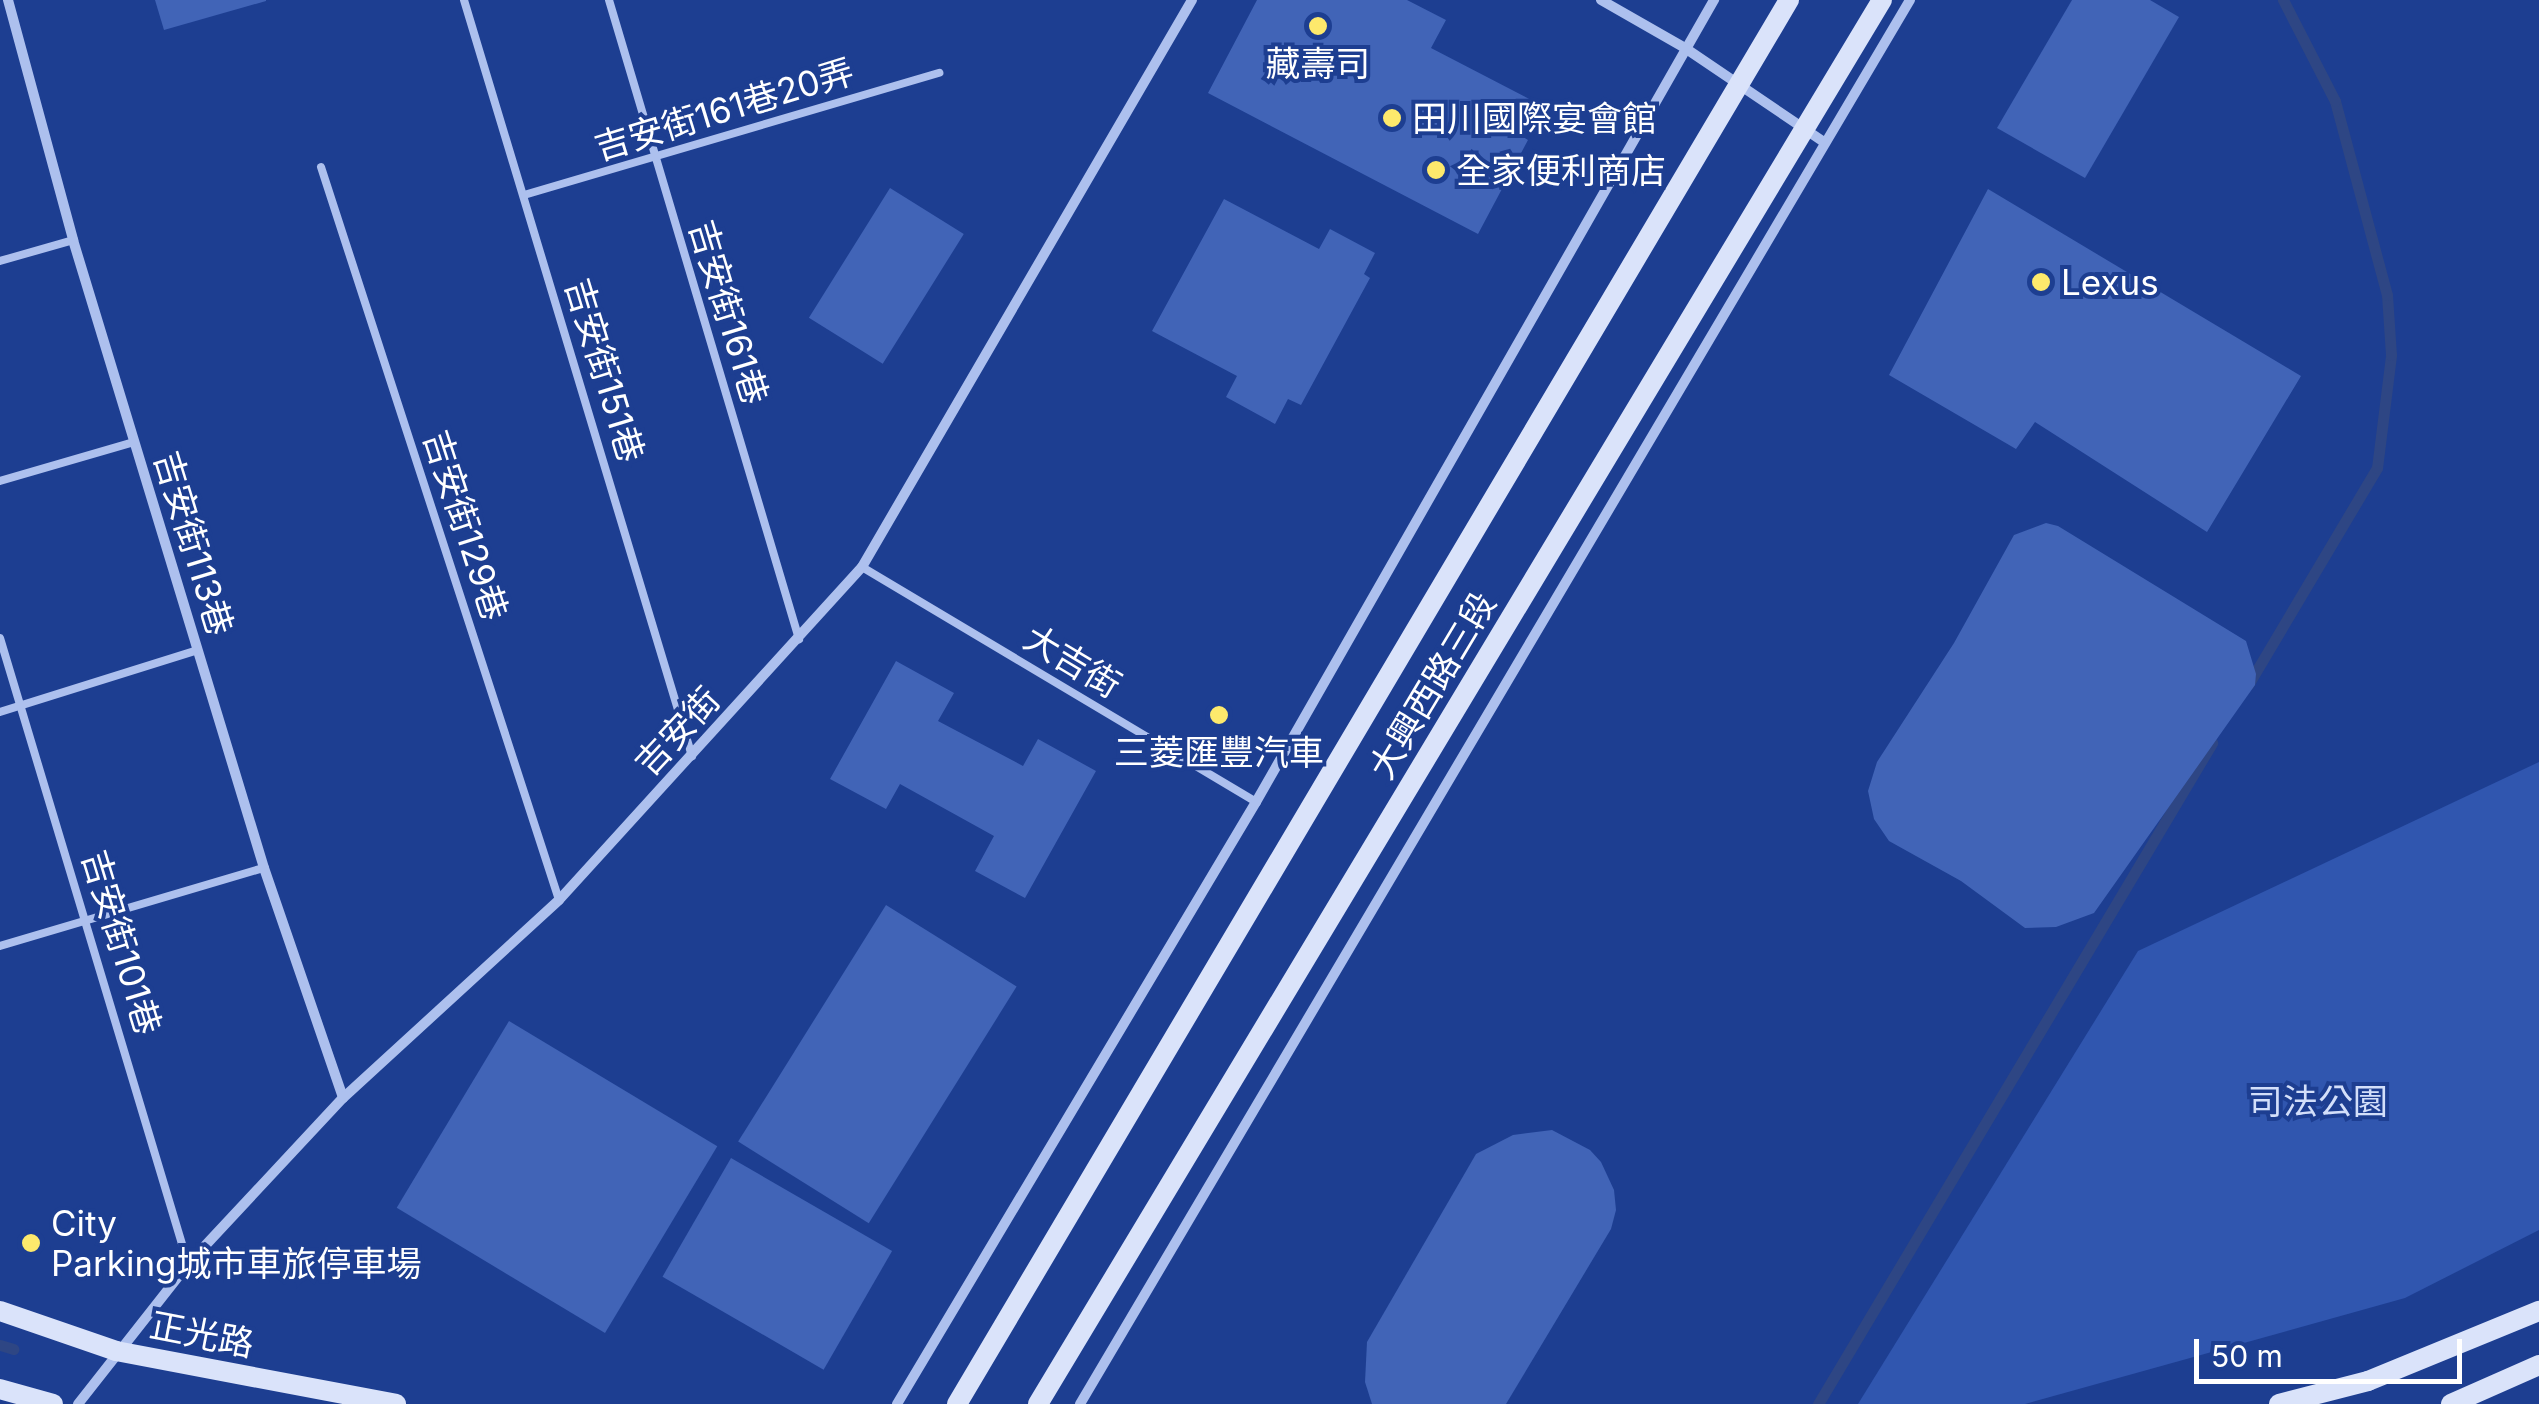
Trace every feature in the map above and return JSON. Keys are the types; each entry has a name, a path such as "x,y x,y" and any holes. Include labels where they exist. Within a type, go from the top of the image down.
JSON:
{"street":[{"name":"吉安街113巷","path":"8,0 73,240 134,442 264,868 343,1098"},
{"name":"吉安街","path":"78,1404 188,1264 343,1098 559,900 862,567 1192,0"},
{"path":"1602,0 1686,48 1806,126 1824,142"},
{"path":"897,1404 1256,802 1714,0"},
{"name":"大興西路三段","path":"957,1404 1790,0"},
{"name":"大興西路三段","path":"1038,1404 1882,0"},
{"name":"大興西路三段","path":"1080,1404 1910,0"},
{"name":"正光路","path":"0,1311 116,1351 396,1404"},
{"path":"2278,1404 2368,1381 2539,1311"},
{"path":"2451,1404 2539,1365"},
{"path":"0,1389 53,1404"}],"lane":[{"name":"吉安街151巷","path":"464,0 692,756"},
{"name":"吉安街161巷","path":"609,0 799,639"},
{"name":"吉安街161巷20弄","path":"524,196 940,72"},
{"name":"吉安街129巷","path":"322,167 559,900"},
{"path":"0,261 73,240"},
{"path":"0,482 134,442"},
{"name":"大吉街","path":"862,567 1256,802"},
{"name":"吉安街101巷","path":"0,638 188,1264"},
{"path":"0,712 198,650"},
{"path":"0,946 264,868"}],"green space":[{"name":"司法公園","path":"2539,762 2539,1230 2405,1298 2025,1404 1858,1404 2138,951"}],"building":[{"path":"155,0 266,0 266,1 164,30"},
{"name":"田川國際宴會館","path":"1257,0 1407,0 1446,20 1431,48 1535,102 1518,134 1528,140 1478,234 1208,93"},
{"path":"2072,0 2150,0 2179,17 2085,178 1997,128"},
{"path":"890,188 964,234 883,364 809,318"},
{"name":"Lexus","path":"1988,189 2301,376 2207,532 2035,422 2016,449 1889,375"},
{"path":"1224,199 1319,249 1330,229 1375,253 1364,274 1370,278 1301,405 1288,399 1275,424 1226,397 1237,376 1152,331"},
{"path":"2046,523 2058,526 2246,641 2256,674 2255,685 2094,913 2056,927 2025,928 1961,881 1889,841 1874,819 1868,791 1877,762 1954,643 2014,535"},
{"path":"896,661 954,693 938,721 1023,766 1038,739 1096,771 1025,898 975,871 994,836 900,784 886,809 830,779"},
{"path":"886,905 1017,987 869,1223 738,1142"},
{"path":"509,1021 717,1146 605,1333 397,1208"},
{"path":"1552,1130 1590,1150 1601,1162 1614,1190 1616,1210 1611,1229 1506,1404 1372,1404 1365,1382 1367,1342 1476,1154 1513,1135"},
{"path":"731,1158 892,1251 824,1370 662,1277"}],"waterway":[{"path":"2248,685 2377,468 2391,355 2387,295 2335,101 2283,0"},
{"path":"1818,1404 2212,743"},
{"path":"0,1345 13,1349"}],"place":[{"name":"藏壽司","path":"1318,26"},
{"name":"田川國際宴會館","path":"1392,118"},
{"name":"全家便利商店","path":"1436,170"},
{"name":"Lexus","path":"2041,282"},
{"name":"三菱匯豐汽車","path":"1219,715"},
{"name":"City Parking城市車旅停車場","path":"31,1243"}]}
